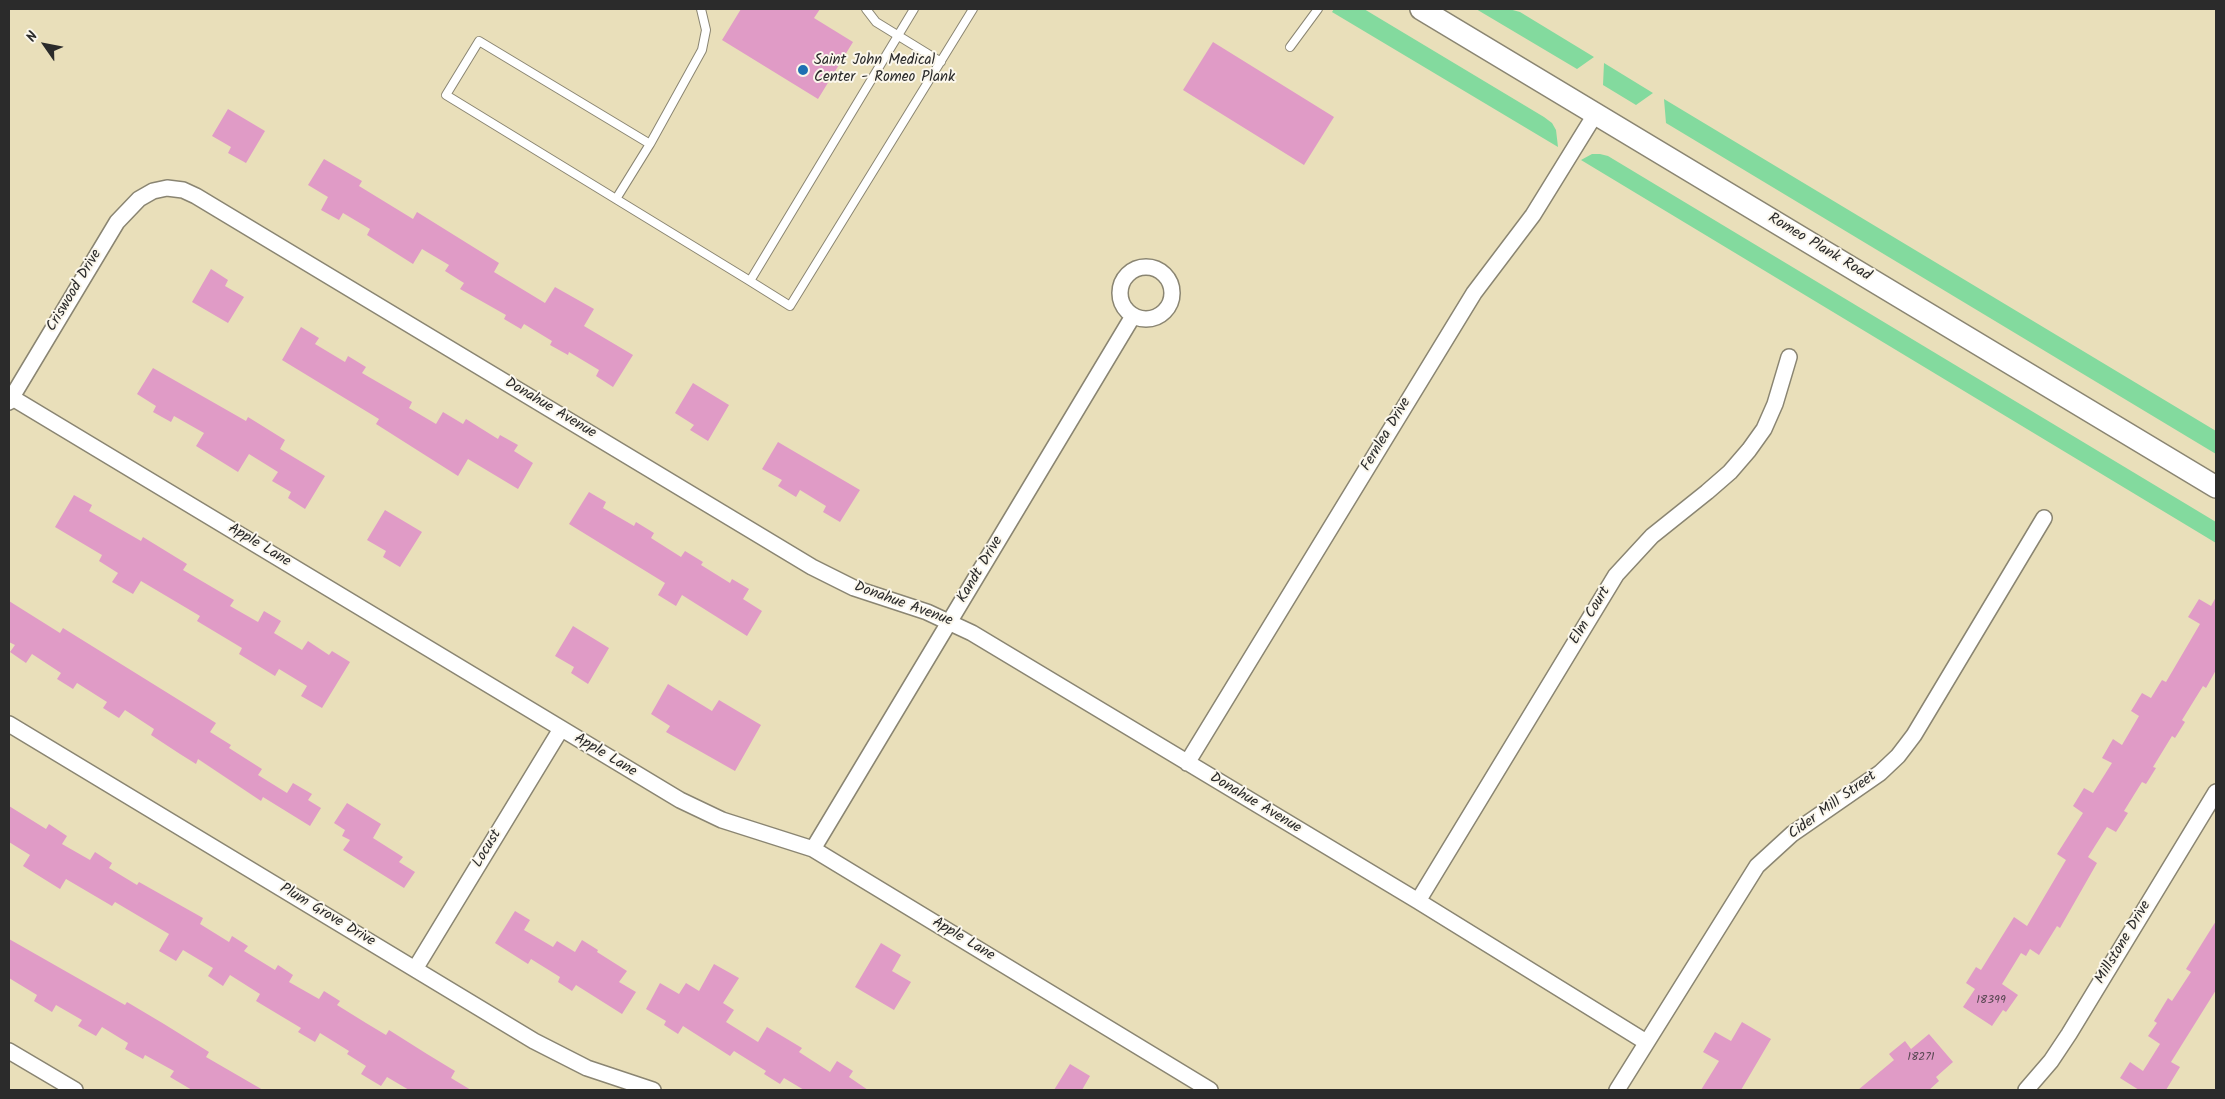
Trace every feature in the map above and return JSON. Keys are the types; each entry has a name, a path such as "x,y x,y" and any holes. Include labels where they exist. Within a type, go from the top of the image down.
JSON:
{"main road":[{"name":"Romeo Plank Road","path":"1421,9 2216,487"}],"street":[{"name":"Fernlea Drive","path":"1187,763 1474,293 1528,223 1596,113"},
{"name":"Donahue Avenue","path":"153,191 167,188 183,190 196,196 812,567 854,588 909,606 972,633 1418,901 1646,1042"},
{"name":"Criswood Drive","path":"10,399 117,222 139,199 153,191"},
{"name":"Kandt Drive","path":"813,849 1133,316"},
{"name":"Elm Court","path":"1418,901 1616,575 1652,536 1730,472 1749,450 1764,429 1775,404 1789,357"},
{"name":"Apple Lane","path":"10,399 560,729 701,811 813,849 1210,1090"},
{"name":"Cider Mill Street","path":"1617,1090 1757,866 1792,834 1880,773 1898,756 2044,518"},
{"name":"Plum Grove Drive","path":"9,724 534,1041 587,1068 653,1090"},
{"name":"Locust","path":"415,969 560,729"},
{"name":"Millstone Drive","path":"2026,1090 2051,1061 2069,1034 2216,792"},
{"path":"9,1050 75,1090"}],"lane":[{"path":"616,199 650,144 702,50 706,30 701,9"},
{"path":"866,9 876,22 941,62"},
{"path":"750,281 914,9"},
{"path":"1290,46 1318,9"},
{"path":"650,144 479,40 446,95 790,306 941,62 970,10"}],"green space":[{"path":"1334,9 1364,9 1544,117 1552,123 1556,130 1558,147 1332,12"},
{"path":"1476,9 1509,9 1520,12 1594,57 1577,69"},
{"path":"1604,63 1653,93 1636,105 1603,85"},
{"path":"1664,99 2216,431 2216,454 1666,123"},
{"path":"1592,154 1608,156 2216,522 2216,543 1581,160"}],"building":[{"name":"Saint John Medical Center - Romeo Plank","path":"741,9 820,9 814,18 853,42 818,99 722,40"},
{"path":"1213,42 1334,117 1304,165 1183,90"},
{"path":"228,109 265,131 246,163 228,153 231,147 212,136"},
{"path":"324,159 362,181 359,186 413,219 417,212 499,263 494,272 545,303 555,287 594,309 584,326 633,355 613,387 596,376 599,370 569,352 568,355 550,345 552,341 524,324 521,329 504,319 506,315 460,289 464,283 445,271 449,265 422,249 413,264 367,235 370,229 343,213 339,220 321,210 328,197 308,185"},
{"path":"211,269 228,280 225,286 244,297 228,323 192,302"},
{"path":"301,327 319,338 315,344 345,362 348,356 366,367 362,373 412,402 409,408 436,424 443,412 463,424 466,419 498,439 500,435 518,445 514,451 533,463 518,489 468,459 458,476 376,424 379,419 282,360"},
{"path":"153,368 246,421 248,417 285,440 280,449 325,476 305,509 288,498 291,492 272,481 278,472 249,454 238,472 196,446 204,433 174,416 171,422 153,412 156,406 137,394"},
{"path":"693,383 729,405 708,441 690,430 694,425 675,413"},
{"path":"778,442 860,490 840,522 823,512 826,506 800,490 796,497 778,486 782,480 762,469"},
{"path":"589,492 606,502 603,508 634,526 636,522 654,533 651,538 681,557 685,551 703,562 701,565 730,583 732,579 749,589 743,599 762,611 747,636 682,595 676,606 658,595 665,583 569,524"},
{"path":"74,495 92,505 89,511 141,541 143,537 187,564 183,570 234,600 230,606 258,622 264,611 281,621 274,633 302,650 308,641 329,655 332,651 350,662 322,708 301,696 307,686 279,669 275,676 239,654 242,648 197,621 200,616 141,581 133,594 112,582 118,573 99,561 102,555 55,527"},
{"path":"385,510 422,532 400,567 383,557 386,551 367,540"},
{"path":"2216,597 2216,670 2206,688 2203,686 2182,720 2185,722 2175,738 2172,736 2153,767 2156,768 2146,784 2142,782 2124,811 2128,813 2116,832 2107,827 2088,857 2097,863 2060,928 2057,926 2039,955 2030,949 2026,956 2021,953 2002,984 2018,995 2006,1012 2003,1010 1992,1026 1963,1007 1975,989 1966,983 1976,967 1981,970 2014,917 2027,926 2066,860 2057,854 2083,813 2073,806 2084,788 2093,793 2112,763 2102,758 2113,739 2122,745 2139,716 2131,711 2142,693 2151,698 2162,680 2166,682 2200,624 2188,617 2199,599 2211,606"},
{"path":"9,601 60,633 63,628 216,723 210,732 231,745 229,748 262,769 258,775 287,793 293,783 312,794 308,800 321,808 310,826 263,797 261,801 198,759 196,764 180,754 151,735 154,729 125,710 119,718 103,708 107,702 77,683 73,689 57,679 61,673 32,654 26,663 10,652 15,645 9,642"},
{"path":"573,626 609,648 588,684 571,673 574,667 555,656"},
{"path":"668,684 712,711 719,700 761,725 735,771 666,732 670,726 651,714"},
{"path":"347,803 381,824 373,838 403,857 399,862 415,872 404,888 343,850 350,840 342,836 345,830 334,823"},
{"path":"9,806 46,829 49,824 67,836 62,844 90,860 95,852 112,863 109,868 137,885 139,882 203,918 200,924 229,942 232,936 248,946 244,951 275,970 278,965 293,975 289,982 319,999 324,991 340,1001 337,1005 386,1035 389,1030 455,1071 451,1078 471,1090 409,1090 387,1077 381,1086 361,1074 366,1066 347,1054 349,1051 320,1033 315,1042 298,1032 301,1028 256,1001 260,994 230,975 223,986 208,976 213,968 183,950 176,961 159,951 169,934 115,902 112,906 66,879 60,889 23,866 30,855 9,842"},
{"path":"515,911 530,920 524,930 553,947 557,941 575,952 582,940 627,971 619,982 636,992 622,1014 576,985 572,991 558,982 560,977 531,959 528,964 495,943"},
{"path":"2216,921 2216,990 2171,1062 2180,1067 2166,1090 2139,1090 2120,1078 2130,1062 2143,1071 2160,1044 2148,1036 2157,1023 2154,1021 2168,998 2172,1001 2191,972 2186,969"},
{"path":"9,939 125,1005 127,1002 209,1052 206,1057 263,1090 192,1090 170,1077 174,1071 145,1055 143,1059 125,1049 128,1043 102,1027 96,1036 78,1026 82,1020 56,1005 52,1012 34,1001 37,995 9,978"},
{"path":"881,943 901,955 892,971 911,982 894,1010 855,987"},
{"path":"714,964 739,978 723,1003 734,1010 726,1022 758,1042 767,1027 802,1048 799,1052 830,1072 837,1061 853,1071 849,1077 868,1090 804,1090 784,1078 780,1084 764,1074 766,1071 734,1051 730,1056 683,1026 678,1034 664,1025 666,1021 646,1009 660,983 679,994 686,983 699,991"},
{"path":"1742,1022 1771,1039 1741,1090 1701,1090 1719,1061 1703,1052 1715,1032 1731,1041"},
{"path":"1929,1034 1953,1062 1936,1077 1939,1081 1929,1090 1858,1090 1894,1060 1889,1054 1905,1041 1911,1049"},
{"path":"1070,1064 1090,1076 1082,1090 1054,1090"}],"place":[{"name":"Saint John Medical Center - Romeo Plank","path":"803,70"}]}
